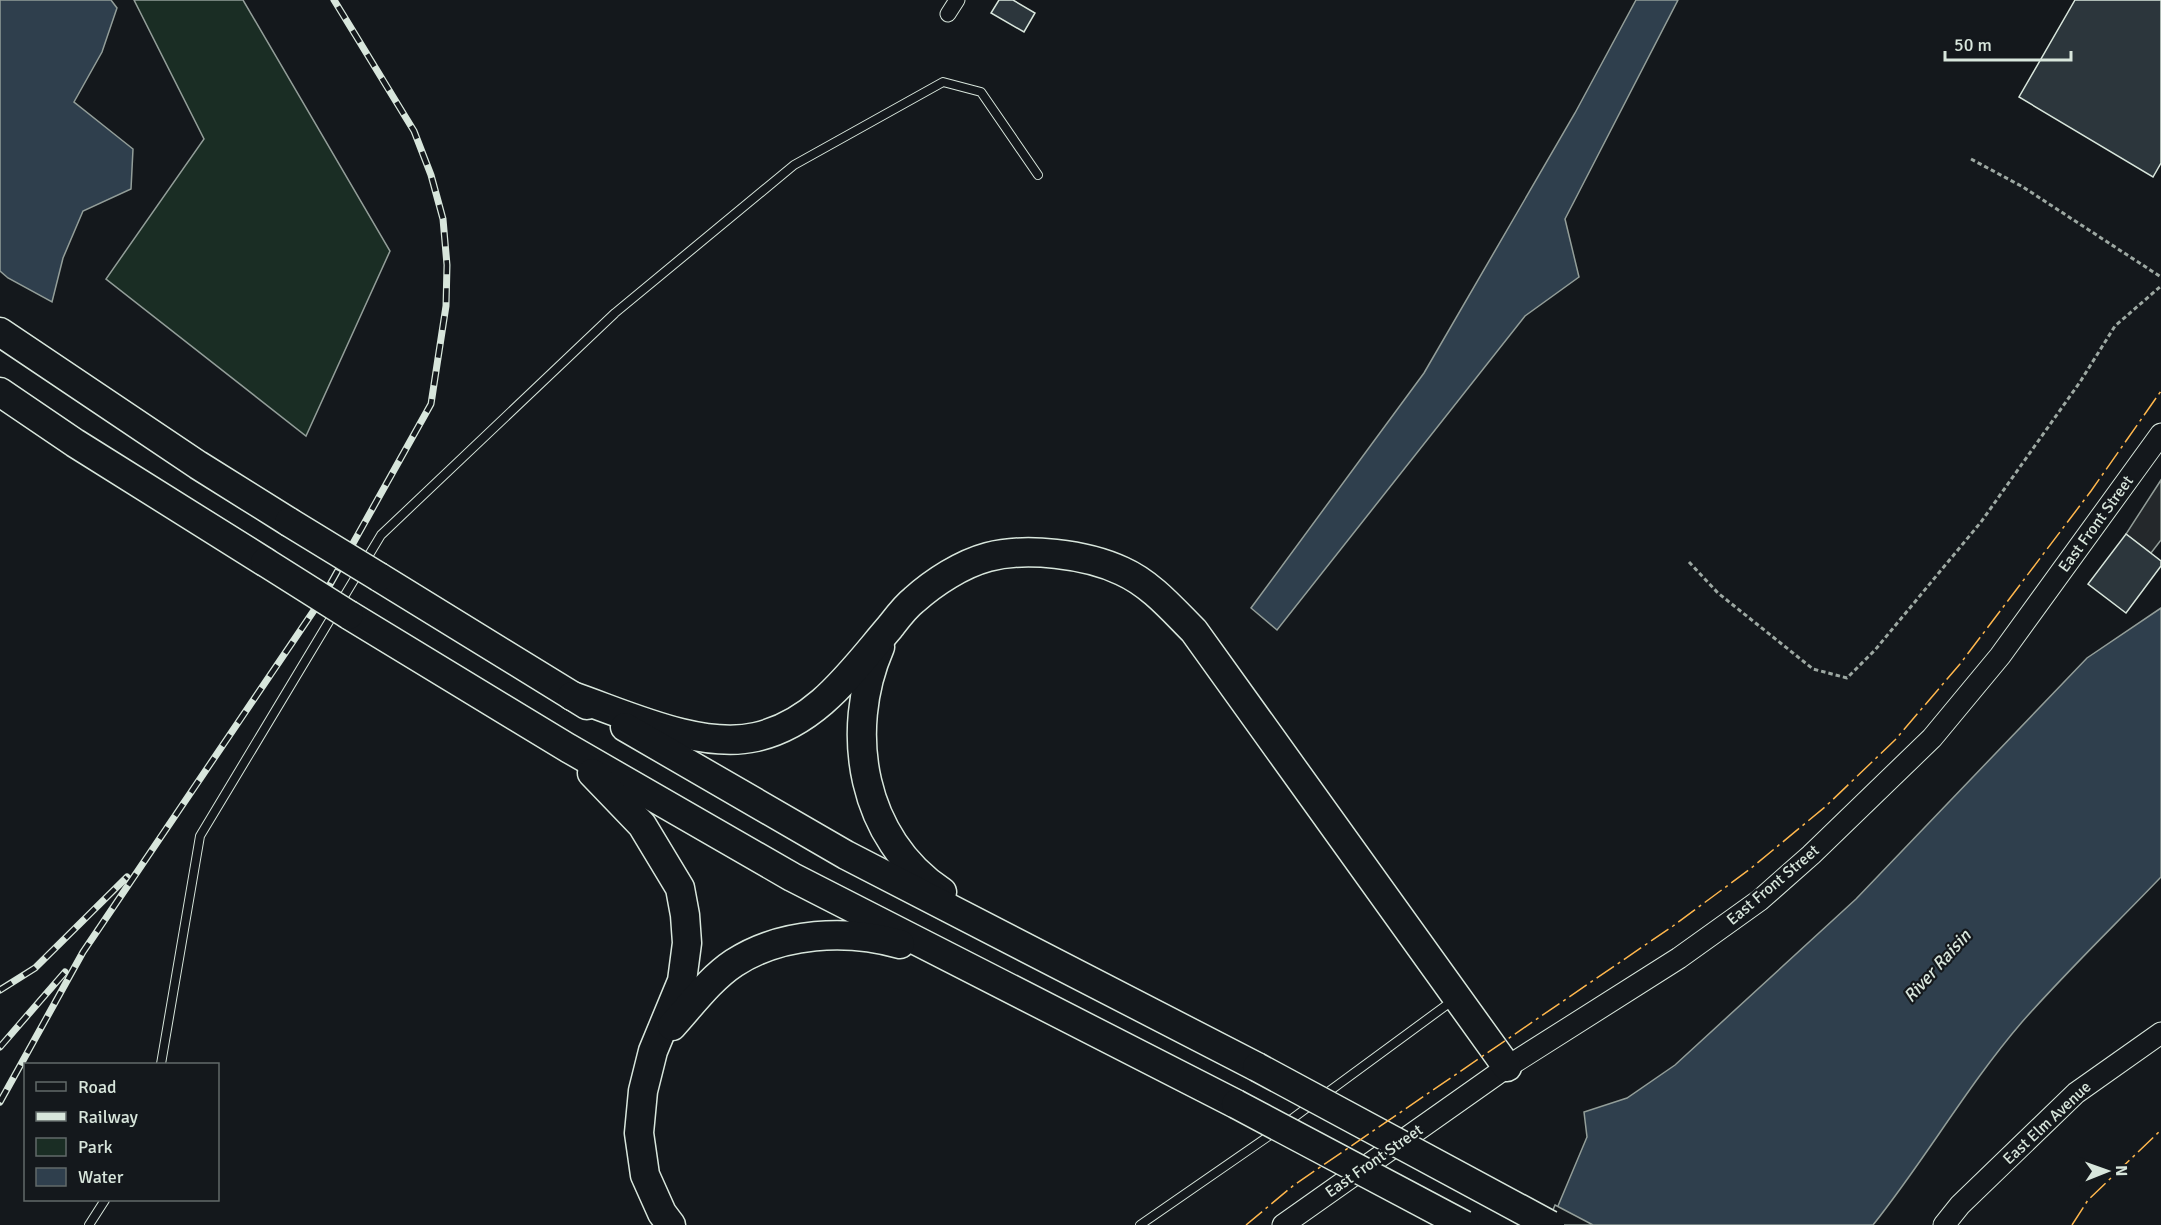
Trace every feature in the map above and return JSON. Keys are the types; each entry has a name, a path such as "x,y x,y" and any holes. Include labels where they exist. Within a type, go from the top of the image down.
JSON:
{"highway":[{"path":"0,332 198,465 289,522 572,696 846,855 1257,1066 1550,1225"},
{"path":"0,392 75,444 349,615 568,748 792,877 1236,1104 1464,1225"},
{"path":"572,696 655,725 713,740 756,738 807,714 830,698 913,600 949,574 988,557 1036,552 1082,558 1122,571 1158,594 1194,631 1507,1067"},
{"path":"887,630 872,664 863,710 863,770 876,813 900,852 921,875 1032,950"},
{"path":"568,748 642,825 680,888 687,943 682,981 653,1051 644,1091 639,1133 645,1175 662,1213 671,1225"},
{"path":"653,1051 708,986 734,964 756,951 782,942 836,935 884,939 991,980"}],"street":[{"path":"948,14 957,0"},
{"name":"East Front Street","path":"1283,1225 1507,1067 1679,958 1760,900 1872,798 1932,738 2000,656 2161,434"},
{"name":"East Elm Avenue","path":"1944,1225 1960,1205 2076,1093 2161,1033"}],"lane":[{"path":"161,1063 200,836 381,535 615,313 794,165 943,82 981,92 1038,175"},
{"path":"1140,1225 1217,1173 1458,997"},
{"path":"89,1225 104,1201"}],"path":[{"path":"1971,159 2024,187 2161,277"},
{"path":"1689,562 1718,593 1813,669 1847,678 1875,650 1981,522 2080,382 2115,326 2161,286"}],"green space":[{"path":"134,0 243,0 390,251 306,436 106,279 204,139"}],"shaded area":[{"path":"2161,480 2161,540 2151,553 2126,534"}],"water":[{"path":"0,0 111,0 117,8 102,52 74,102 133,149 131,189 83,211 63,258 52,302 8,278 0,271"},
{"path":"1636,0 1678,0 1565,219 1579,277 1525,316 1277,630 1251,608 1424,373 1575,113"},
{"name":"River Raisin","path":"2161,608 2161,877 2073,967 2002,1046 1873,1225 1550,1225 1587,1137 1584,1112 1627,1098 1675,1065 1856,899 2087,658"}],"pier":[{"path":"1555,1205 1593,1225 1547,1225"}],"building":[{"path":"999,0 1013,0 1035,13 1024,32 991,13"},
{"path":"2075,0 2161,0 2161,163 2153,177 2019,97"},
{"path":"2126,534 2161,561 2161,566 2126,613 2088,584"}],"railway":[{"path":"0,1102 83,952 323,597 431,404 446,306 447,265 443,219 431,175 414,131 334,0"},
{"path":"0,990 35,968 127,877"},
{"path":"0,1047 65,972"}],"power":[{"path":"1246,1225 1294,1185 1673,926 1750,869 1825,807 1895,740 1960,664 2091,491 2161,391"},
{"path":"2072,1225 2088,1200 2161,1130"}]}
